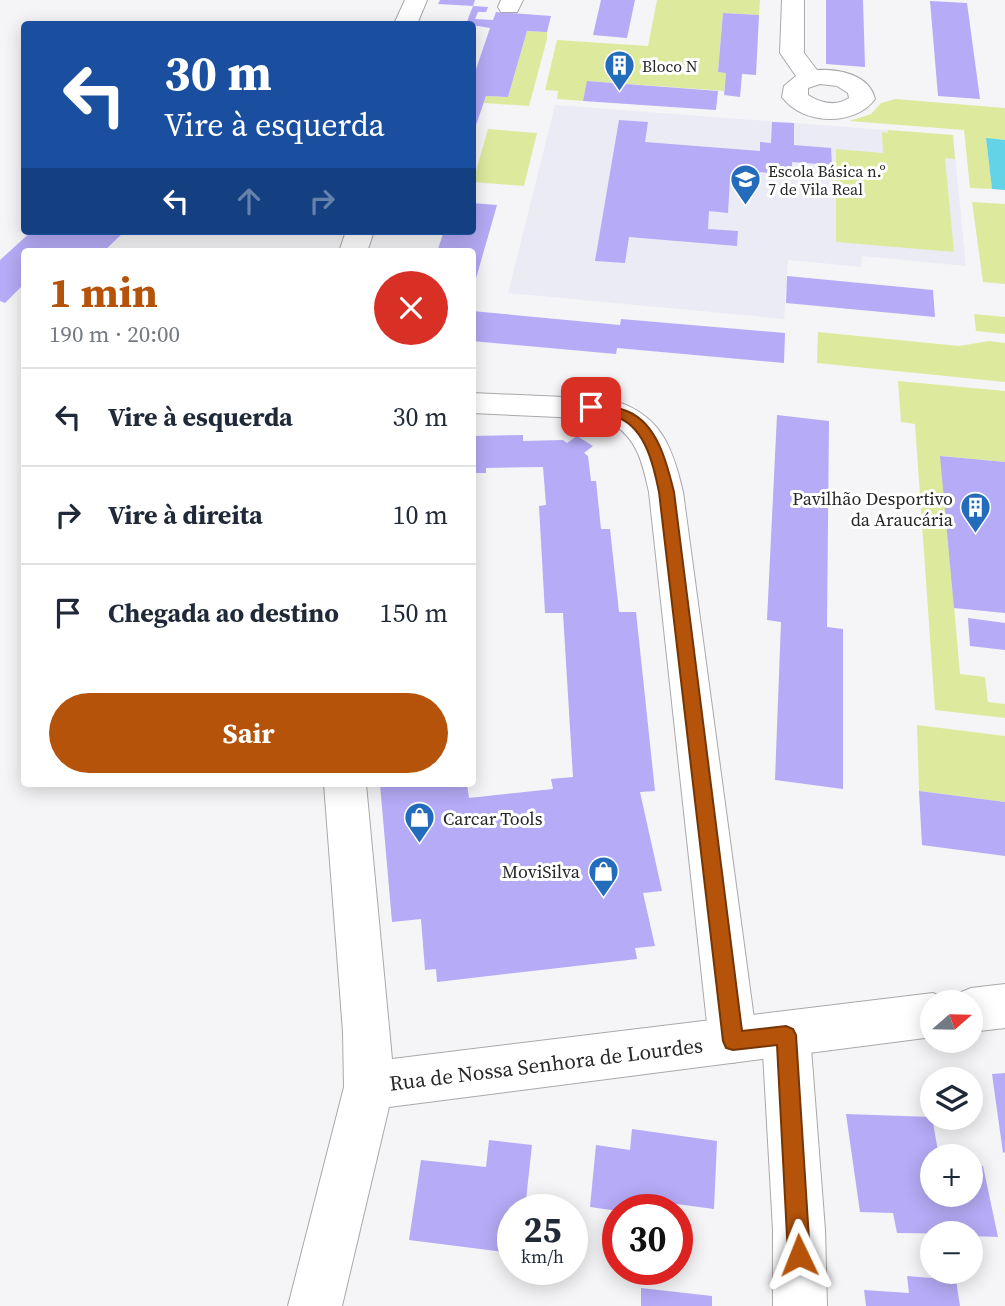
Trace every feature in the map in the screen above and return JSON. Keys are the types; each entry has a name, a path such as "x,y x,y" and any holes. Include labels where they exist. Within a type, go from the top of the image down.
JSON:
{"street":[{"path":"793,0 792,53 811,79"},
{"path":"476,403 608,409 635,422 647,434 654,448 667,492 733,1041"},
{"path":"315,1306 368,1087 366,1020 345,787"},
{"path":"984,1008 1005,1006"},
{"name":"Rua de Nossa Senhora de Lourdes","path":"368,1087 424,1077 920,1018"},
{"path":"786,1035 799,1230 800,1306"}],"shaded area":[{"name":"Escola Básica n.º 7 de Vila Real","path":"555,105 953,135 966,266 862,256 861,267 788,260 784,319 508,293"}],"green space":[{"path":"657,0 760,0 759,15 723,13 718,72 726,73 724,91 588,81 583,101 557,99 558,91 545,90 557,40 648,46"},
{"path":"527,31 547,32 529,106 484,103 486,96 508,97"},
{"path":"895,99 1005,108 1005,140 986,139 992,189 970,188 964,130 849,121 871,114 881,103"},
{"path":"488,129 537,133 524,186 476,182 476,171"},
{"path":"888,130 953,135 955,159 945,158 954,252 836,242 836,149 883,153 882,132 888,133"},
{"path":"972,202 1005,204 1005,284 983,282"},
{"path":"974,314 1005,317 1005,334 976,331"},
{"path":"818,332 959,346 989,341 1005,343 1005,382 817,363"},
{"path":"898,381 1005,391 1005,462 941,456 960,674 985,677 988,702 1005,704 1005,718 935,710 915,424 901,422"},
{"path":"917,725 1005,736 1005,802 919,791"}],"water":[{"path":"986,138 1005,140 1005,190 992,189"}],"building":[{"path":"440,0 475,0 473,6 438,4"},
{"path":"601,0 635,0 627,38 593,35"},
{"path":"826,0 863,0 865,67 826,64"},
{"path":"930,1 967,3 980,99 938,96"},
{"path":"473,6 488,7 486,12 478,12 475,19 493,20 496,12 551,16 547,32 527,31 508,97 486,96 476,125 476,69 490,28 476,26 476,21 467,21"},
{"path":"723,13 759,15 756,75 742,74 740,97 724,95 726,73 718,72"},
{"path":"587,81 718,91 716,110 583,101"},
{"path":"619,120 648,122 645,142 760,151 760,142 771,143 772,122 794,123 794,145 831,148 832,165 792,162 792,175 760,172 760,182 730,179 728,213 709,211 708,229 738,231 737,246 629,237 625,263 595,261"},
{"path":"476,203 497,205 476,278 476,248 438,248 443,235 476,235"},
{"path":"28,235 121,235 107,248 21,248 21,287 5,303 0,301 0,260"},
{"path":"787,276 933,290 935,317 786,303"},
{"path":"476,311 620,325 621,319 785,333 784,363 617,348 616,354 476,341"},
{"path":"777,415 829,421 827,627 843,629 843,789 775,780 781,622 767,620"},
{"path":"523,435 523,441 563,440 567,443 577,436 593,446 584,453 588,456 591,481 596,481 601,529 610,529 619,612 636,612 655,791 640,792 662,891 643,893 655,946 635,948 637,959 437,982 436,969 425,970 421,919 392,922 380,787 467,787 469,798 553,789 551,779 573,777 563,613 545,613 539,506 546,505 543,467 486,468 486,473 476,473 476,436"},
{"name":"Pavilhão Desportivo da Araucária","path":"940,456 1005,462 1005,613 954,608"},
{"path":"968,618 1005,623 1005,650 970,646"},
{"path":"919,791 1005,802 1005,856 922,845"},
{"path":"1005,1073 1005,1152 1003,1153 992,1074"},
{"path":"846,1114 920,1117 920,1130 934,1130 937,1144 920,1144 920,1207 983,1207 983,1166 998,1237 983,1236 983,1221 920,1221 920,1233 897,1233 893,1213 860,1212"},
{"path":"632,1129 717,1141 714,1209 693,1206 693,1194 602,1194 602,1209 590,1207 596,1145 630,1150"},
{"path":"489,1140 532,1145 527,1194 497,1194 497,1251 409,1240 421,1160 486,1167"},
{"path":"907,1276 920,1277 920,1284 957,1284 960,1306 866,1306 864,1290 909,1293"},
{"path":"641,1288 712,1296 712,1306 641,1306"}],"place":[{"name":"Bloco N","path":"619,93"},
{"name":"Escola Básica n.º 7 de Vila Real","path":"745,207"},
{"name":"Pavilhão Desportivo da Araucária","path":"976,535"},
{"name":"Carcar Tools","path":"420,845"},
{"name":"MoviSilva","path":"603,898"}],"route":[{"path":"591,407 608,409 635,422 647,434 661,467 667,492 733,1041 786,1035 799,1255"}]}
